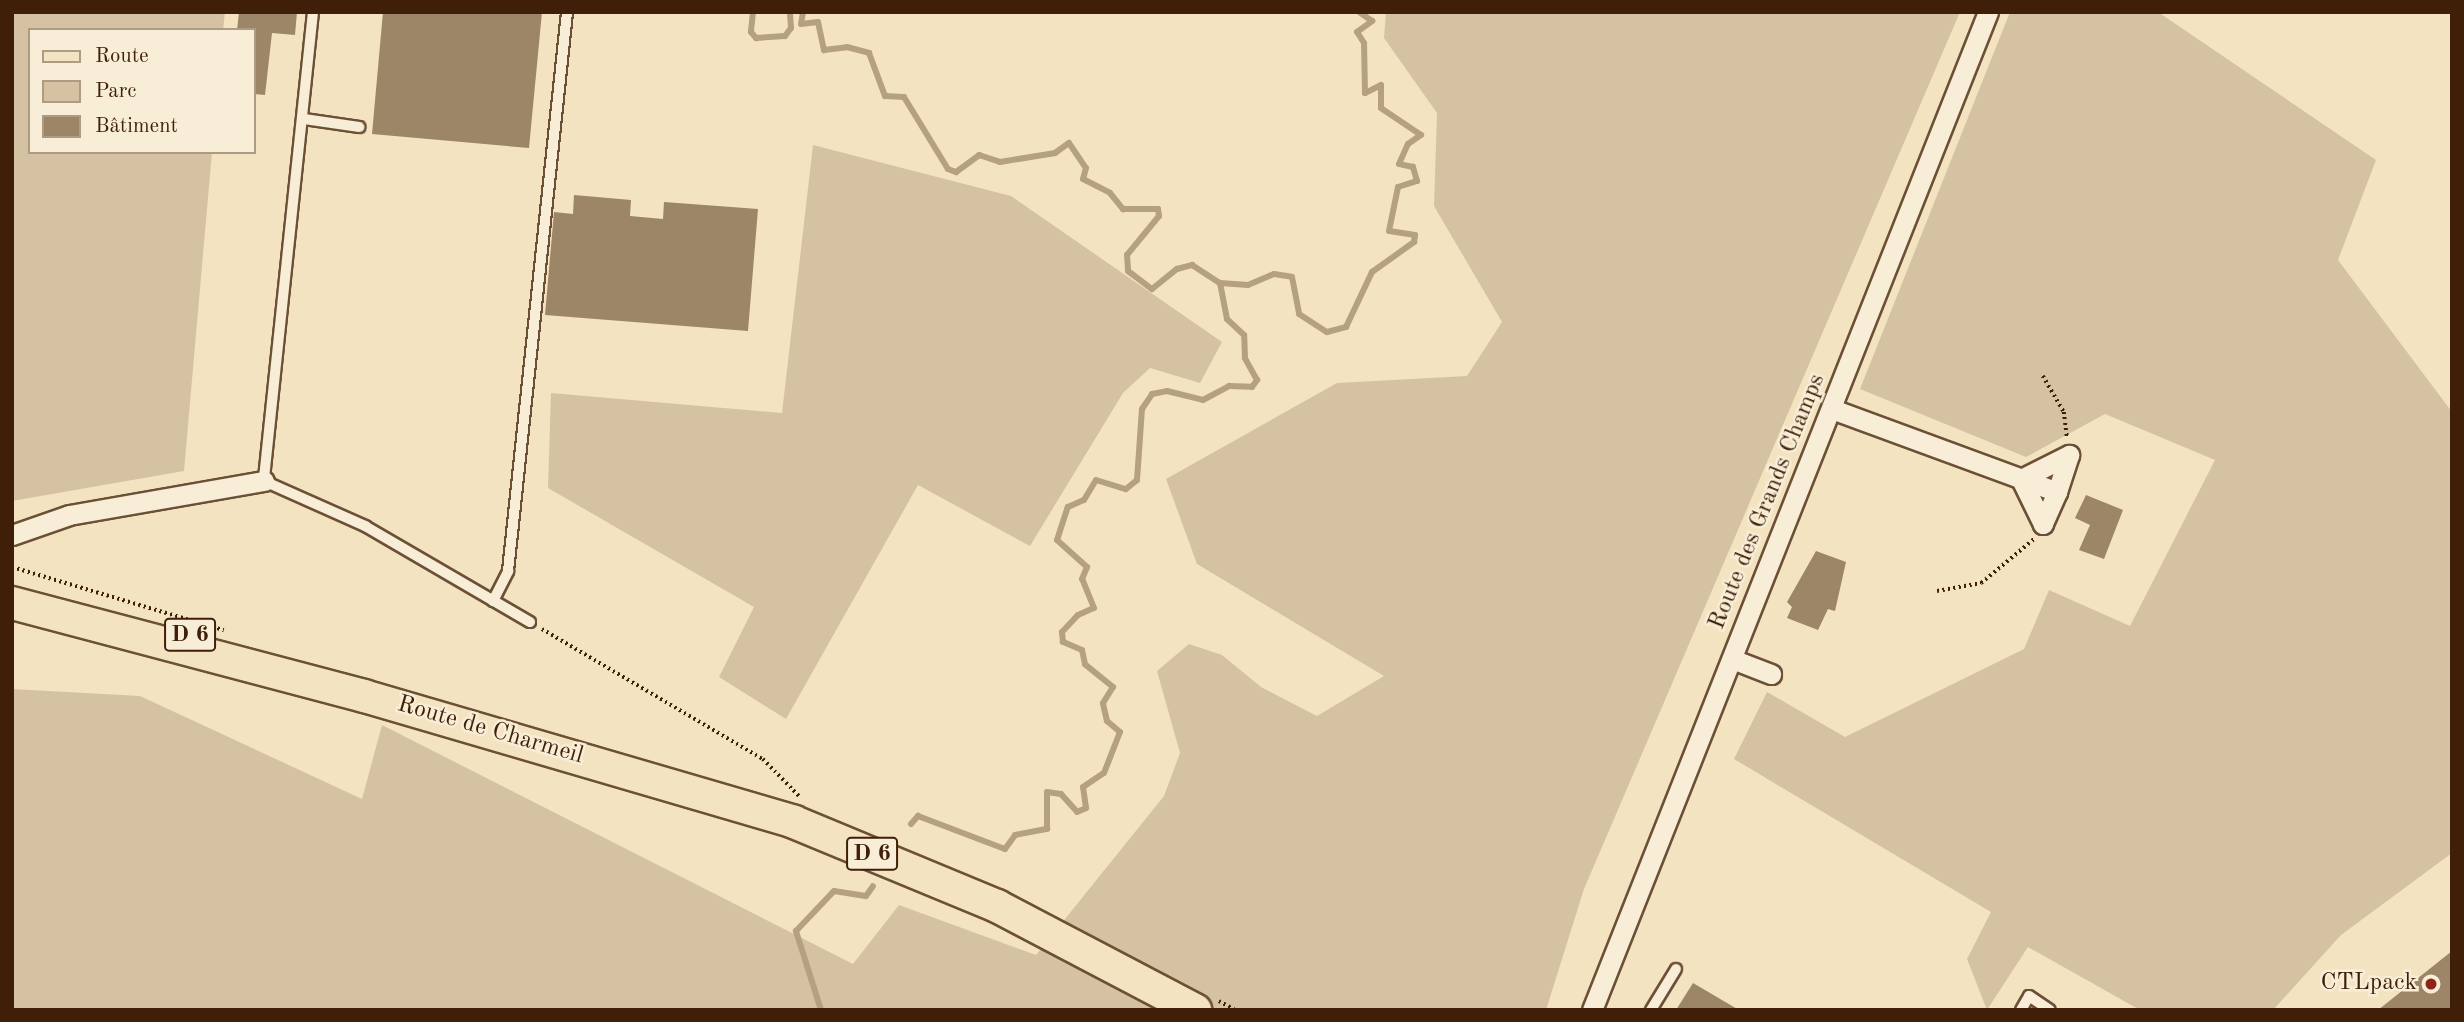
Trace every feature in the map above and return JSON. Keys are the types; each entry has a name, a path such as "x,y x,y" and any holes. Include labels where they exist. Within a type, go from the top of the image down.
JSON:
{"main road":[{"name":"Route de Charmeil","path":"12,582 219,643 364,696"},
{"name":"Route de Charmeil","path":"12,603 615,766 794,822 998,906 1118,970"},
{"name":"D 6","path":"1118,970 1182,1010"},
{"name":"D 6","path":"1118,970 1195,1010"}],"street":[{"name":"Route des Grands Champs","path":"1592,1010 1988,12"},
{"path":"1832,409 2057,492"},
{"path":"2021,478 2069,455"},
{"path":"2043,524 2069,455"},
{"path":"2021,478 2043,524"},
{"path":"12,536 69,515 264,481"},
{"path":"1732,659 1771,674"}],"lane":[{"path":"313,12 304,119 264,481 365,526 530,622"},
{"path":"493,601 508,571 567,12"},
{"path":"304,119 359,127"},
{"path":"1651,1010 1675,968"},
{"path":"2021,1010 2029,996 2050,1010"}],"path":[{"path":"2043,376 2064,412 2069,455"},
{"path":"1937,591 1981,583 2040,534 2043,524"},
{"path":"530,622 764,759 796,787 803,806"}],"green space":[{"path":"12,12 225,12 223,28 28,28 28,154 212,154 184,471 12,501"},
{"path":"1386,12 1960,12 1584,889 1546,1010 12,1010 12,689 140,696 362,799 382,725 853,964 899,905 1036,955 1164,796 1180,753 1157,671 1189,644 1222,655 1261,687 1317,716 1384,676 1197,564 1166,479 1337,383 1467,376 1502,322 1434,206 1437,113 1384,38"},
{"path":"2010,12 2158,12 2376,160 2338,260 2452,412 2452,853 2341,935 2273,1010 2140,1010 2028,947 1987,1010 1967,959 1991,912 1734,759 1767,692 1845,737 2024,649 2049,590 2130,626 2215,460 2105,414 2026,457 1860,389"},
{"path":"813,145 1011,196 1222,342 1200,383 1150,368 1123,393 1030,546 918,485 786,719 719,677 754,607 548,488 551,393 782,413"}],"building":[{"path":"239,12 297,12 295,35 272,33 265,95 256,94 256,28 237,28"},
{"path":"383,12 542,12 529,148 372,134"},
{"path":"574,195 631,200 630,216 663,219 664,202 758,209 748,331 545,315 554,212 573,214"},
{"path":"2086,495 2123,510 2104,559 2079,550 2090,525 2075,518"},
{"path":"1816,551 1846,562 1835,611 1828,609 1818,630 1787,618 1792,607 1787,602"},
{"name":"CTLpack","path":"2452,951 2452,1010 2378,1010"},
{"path":"1693,983 1739,1010 1676,1010"}],"waterway":[{"path":"753,12 751,32 756,38 785,36 791,28 790,12"},
{"path":"803,12 801,24 818,22 824,50 847,47 869,53 885,96 904,97 948,169 956,172 979,155 1000,162 1055,153 1069,143 1086,168 1083,179 1110,193 1123,209 1158,209 1159,216 1127,255 1128,271 1152,289 1177,269 1192,265 1220,283"},
{"path":"1220,283 1248,285 1274,274 1292,277 1299,314 1327,332 1346,327 1372,272 1414,242 1415,235 1389,231 1398,187 1417,181 1413,167 1399,164 1408,144 1421,135 1381,108 1381,85 1365,93 1364,43 1357,32 1372,21 1359,12"},
{"path":"911,824 918,816 1005,849 1015,835 1047,829 1047,792 1061,794 1077,812 1086,808 1083,787 1104,773 1120,732 1107,721 1103,703 1113,687 1085,664 1082,650 1063,642 1062,632 1078,615 1094,608 1082,579 1087,567 1057,540 1068,507 1084,500 1096,480 1126,489 1137,480 1142,409 1152,394 1167,391 1203,400 1229,386 1252,387 1257,380 1245,358 1244,335 1227,319 1220,283"},
{"path":"821,1010 796,931 834,891 866,896 873,886"}],"place":[{"name":"CTLpack","path":"2431,984"}]}
